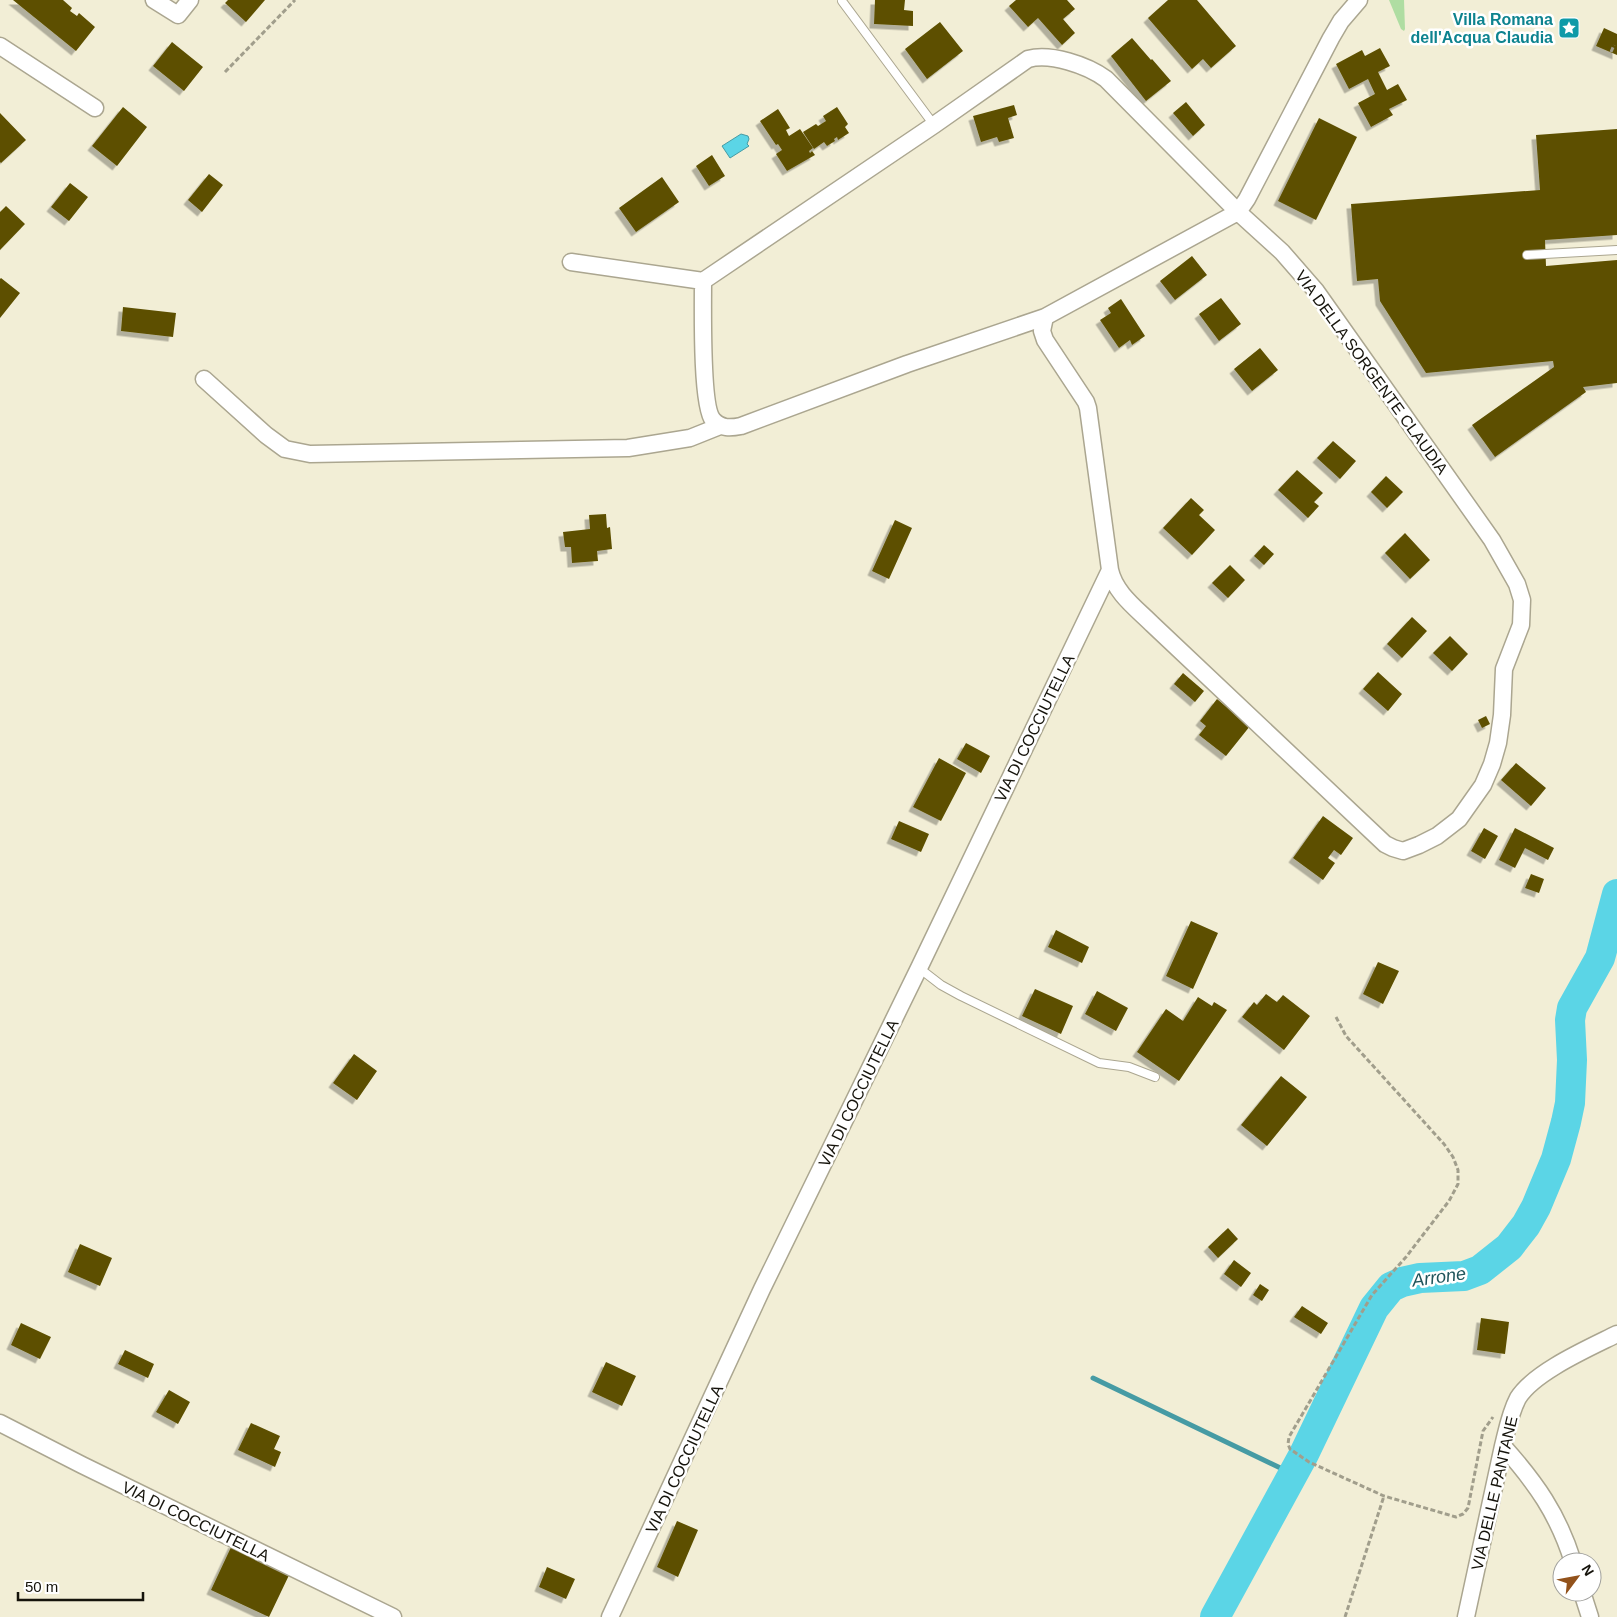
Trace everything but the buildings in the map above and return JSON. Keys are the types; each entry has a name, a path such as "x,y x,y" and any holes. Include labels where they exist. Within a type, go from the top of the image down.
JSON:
{"street":[{"path":"154,0 178,15 190,0"},
{"path":"571,262 703,281 708,410 712,420 720,426 730,428 741,426 907,364 1045,317 1238,212 1247,199 1331,38 1359,0"},
{"path":"0,46 95,108"},
{"name":"VIA DELLA SORGENTE CLAUDIA","path":"703,281 1028,59 1037,56 1050,57 1101,75 1238,212 1296,267 1333,314 1374,375 1426,445 1497,547 1515,579 1522,600 1521,624 1504,669 1502,715 1497,749 1483,785 1453,824 1432,839 1403,851 1386,844 1152,624 1118,589 1110,570"},
{"path":"1045,317 1042,330 1045,340 1086,402 1088,408 1110,570"},
{"path":"204,379 272,440 285,449 310,454 628,448 690,438 720,426"},
{"name":"VIA DI COCCIUTELLA","path":"610,1617 762,1290 1110,570"},
{"name":"VIA DELLE PANTANE","path":"1466,1617 1503,1446 1510,1418 1518,1398 1549,1371 1617,1334"},
{"name":"VIA DI COCCIUTELLA","path":"0,1423 393,1617"},
{"path":"1503,1446 1529,1475 1546,1499 1569,1552"},
{"path":"1585,1602 1590,1617"}],"lane":[{"path":"842,0 934,125"},
{"path":"1527,256 1617,250"},
{"path":"919,968 941,985 1099,1063 1129,1067 1155,1077"}],"path":[{"path":"225,72 294,0"},
{"path":"1611,52 1614,45"},
{"path":"1336,1017 1346,1036 1444,1144 1453,1157 1458,1170 1458,1184 1449,1201 1406,1257 1372,1295 1289,1437 1288,1444 1290,1450 1308,1462 1384,1496 1456,1517 1468,1508 1483,1432 1493,1417 1518,1398"},
{"path":"1345,1617 1384,1496"}],"green space":[{"path":"1389,0 1404,0 1404,31 1401,29"}],"water":[{"path":"741,134 748,136 747,144 749,146 730,158 722,146"}],"waterway":[{"name":"Arrone","path":"1215,1617 1304,1454 1374,1308 1391,1287 1402,1282 1420,1278 1464,1276 1480,1270 1509,1247 1526,1225 1536,1207 1556,1159 1566,1122 1570,1103 1572,1060 1570,1020 1572,1008 1600,958 1617,894"},
{"path":"1093,1378 1293,1474"}],"place":[{"name":"Villa Romana dell'Acqua Claudia","path":"1569,28"}]}
